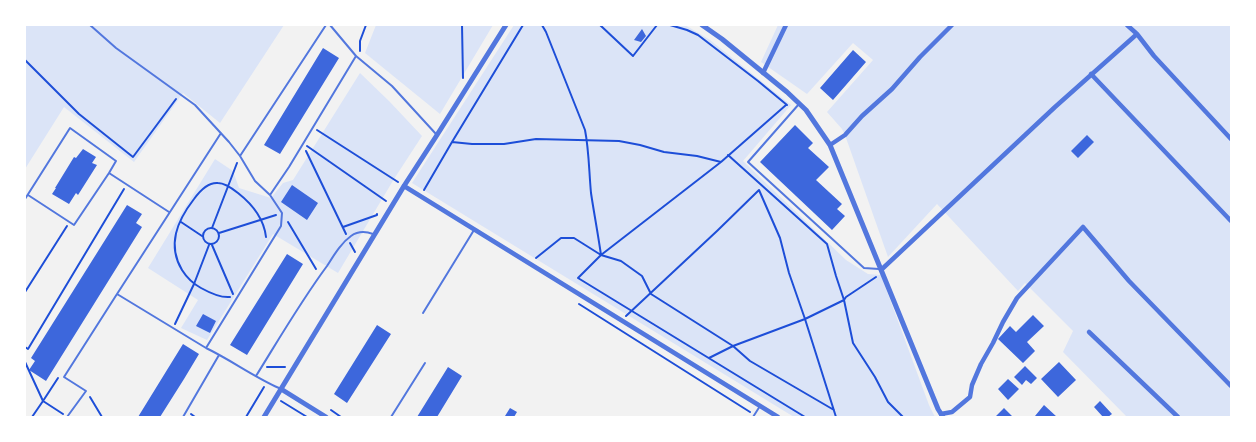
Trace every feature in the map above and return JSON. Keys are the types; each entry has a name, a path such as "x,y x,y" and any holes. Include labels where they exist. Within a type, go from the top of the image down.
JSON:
{"street":[{"path":"264,417 374,234 506,25"},
{"path":"702,25 763,72 806,110 830,145 942,416 952,412 970,397 972,385 981,364 1017,298 1083,227 1129,281 1231,386"},
{"path":"763,72 786,25"},
{"path":"830,145 845,135 862,116 892,89 952,25"},
{"path":"1127,25 1231,139"},
{"path":"882,271 1091,74 1137,34"},
{"path":"1091,74 1231,221"},
{"path":"404,186 778,417"},
{"path":"1089,332 1178,417"},
{"path":"281,389 326,417"}],"lane":[{"path":"90,25 116,48 195,105 240,156 255,180 270,195 282,213 281,226 206,348"},
{"path":"240,156 326,25"},
{"path":"330,25 356,56 392,86 437,135"},
{"path":"270,195 356,56"},
{"path":"799,104 748,162 864,268 882,271"},
{"path":"25,199 70,128 116,161 74,225 28,195"},
{"path":"67,417 86,391 64,377 221,133"},
{"path":"109,173 169,212"},
{"path":"423,313 474,229"},
{"path":"256,376 320,274 340,246 351,235 359,232 374,234"},
{"path":"117,294 206,348 281,389"},
{"path":"183,417 220,355"},
{"path":"391,417 425,363"},
{"path":"754,416 760,406"}],"path":[{"path":"360,59 360,41 366,25"},
{"path":"462,25 464,93"},
{"path":"424,190 523,25"},
{"path":"542,25 587,140 591,194 601,255"},
{"path":"600,25 633,56 657,25"},
{"path":"670,25 698,35 786,105"},
{"path":"25,60 79,114 133,157 179,94"},
{"path":"799,104 786,105 721,162 601,255 578,278 805,417"},
{"path":"313,127 404,186"},
{"path":"452,142 504,144 536,139 619,140 640,144 664,152 697,156 721,162"},
{"path":"303,144 386,201 390,195"},
{"path":"303,144 356,254"},
{"path":"212,228 240,156"},
{"path":"728,156 827,244 844,300 854,343 888,402 903,417"},
{"path":"212,245 234,297 224,298 194,284 187,278 178,263 175,253 175,235 183,214 203,188 219,182 241,195 253,207 261,219 265,227 265,252"},
{"path":"25,347 28,349 127,184"},
{"path":"621,320 651,294 759,190 780,238 789,273 836,417"},
{"path":"343,227 377,215 381,208"},
{"path":"219,233 282,213 320,274"},
{"path":"25,292 70,222"},
{"path":"180,222 202,236 209,245 215,244 219,238 219,233"},
{"path":"202,236 207,228 212,228 219,233"},
{"path":"536,258 560,238 574,238 601,255 621,261 642,276 651,294 733,346 750,361 834,410"},
{"path":"172,328 194,284 209,245"},
{"path":"709,358 733,346 805,320 844,300 882,271"},
{"path":"579,304 754,416"},
{"path":"25,362 43,401 67,417"},
{"path":"261,367 288,367"},
{"path":"246,417 266,382"},
{"path":"86,391 102,417"},
{"path":"32,417 43,401"},
{"path":"281,401 306,417"}],"shaded area":[{"path":"25,25 284,25 220,123 183,93 134,162 64,107 25,169"},
{"path":"376,25 493,25 440,114 365,53"},
{"path":"514,25 685,25 710,40 791,105 743,161 846,260 868,274 881,275 935,417 794,417 412,183"},
{"path":"778,25 1231,25 1231,417 1127,417 1063,352 1073,331 1025,283 1018,291 937,204 888,257 845,135 827,112 873,60 853,43 807,94 761,62"},
{"path":"360,73 422,136 338,273 273,234 207,340 181,328 198,300 148,268 215,159 233,171 239,188 271,198 283,183 293,180"}],"building":[{"path":"642,29 646,36 641,42 634,40"},
{"path":"323,48 339,58 280,154 264,145"},
{"path":"853,50 866,62 833,100 820,88"},
{"path":"795,125 813,143 808,148 829,167 816,180 842,204 837,209 845,216 832,230 760,162"},
{"path":"1087,135 1094,142 1078,158 1071,151"},
{"path":"83,149 96,157 92,163 97,165 78,195 76,193 69,204 52,194 74,157 76,158"},
{"path":"292,185 318,203 307,220 281,202"},
{"path":"127,205 142,214 136,223 142,227 46,381 29,370 35,361 31,358"},
{"path":"287,254 303,264 247,355 230,345"},
{"path":"203,314 216,321 210,333 196,326"},
{"path":"1033,315 1044,326 1027,342 1035,351 1023,363 998,339 1010,326 1016,332"},
{"path":"377,325 391,334 347,403 334,394"},
{"path":"183,344 199,354 184,379 160,417 138,417"},
{"path":"1059,362 1076,380 1058,397 1041,379"},
{"path":"1025,366 1037,378 1031,384 1026,380 1022,385 1014,377"},
{"path":"448,367 462,376 437,417 417,417"},
{"path":"1008,379 1019,389 1008,400 998,389"},
{"path":"1100,401 1112,414 1108,417 1103,417 1094,407"},
{"path":"1044,405 1057,417 1036,417"},
{"path":"510,408 517,412 514,417 506,417 505,416"},
{"path":"1004,408 1013,417 995,417"}]}
